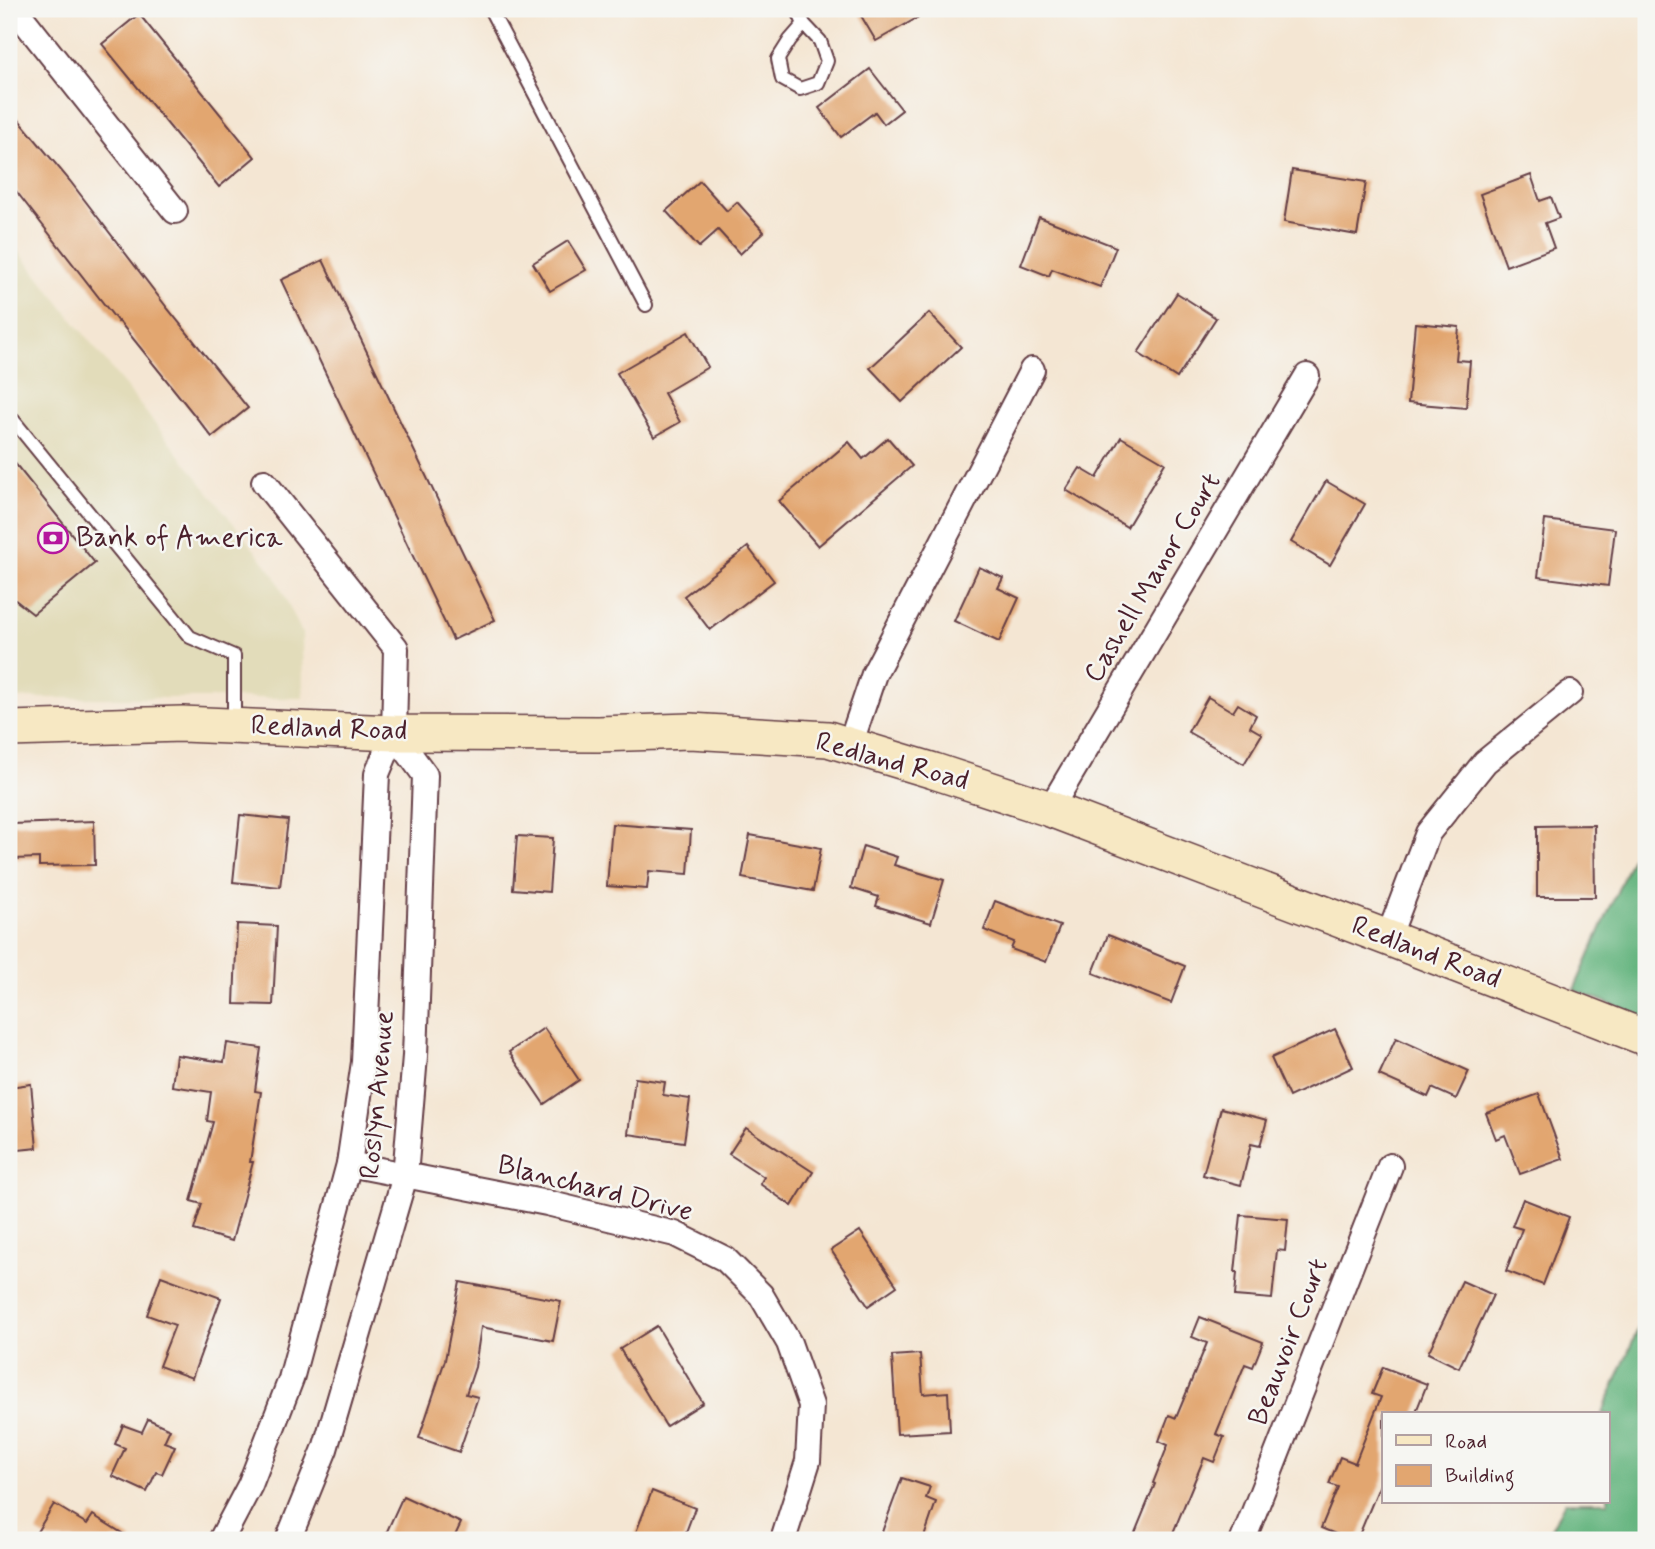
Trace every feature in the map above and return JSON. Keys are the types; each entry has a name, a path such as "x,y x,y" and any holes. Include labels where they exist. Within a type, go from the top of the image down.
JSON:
{"main road":[{"name":"Redland Road","path":"9,729 182,724 394,733 598,734 690,731 828,738 1050,809 1646,1038"}],"street":[{"path":"15,9 175,212"},
{"path":"850,745 874,674 1032,370"},
{"name":"Cashell Manor Court","path":"1050,809 1307,376"},
{"name":"Roslyn Avenue","path":"221,1540 250,1485 291,1379 349,1164 364,1062 377,774 394,733 397,648 264,482"},
{"path":"1388,938 1428,833 1485,762 1570,693"},
{"name":"Roslyn Avenue","path":"288,1540 325,1449 405,1176 415,1056 425,775 394,733"},
{"name":"Blanchard Drive","path":"349,1164 547,1203 675,1234 725,1259 761,1295 789,1343 811,1405 808,1461 783,1540"},
{"name":"Beauvoir Court","path":"1243,1540 1390,1166"}],"lane":[{"path":"489,9 646,305"},
{"path":"797,9 804,24 820,41 827,61 818,83 800,89 782,79 778,59 804,24"},
{"path":"9,415 190,637 234,656 234,726"}],"shaded area":[{"path":"9,239 275,576 302,633 303,698 9,698"}],"green space":[{"path":"1646,826 1646,1018 1574,990"},
{"path":"1646,1310 1646,1540 1545,1540 1564,1504 1610,1504 1610,1412 1603,1412"}],"building":[{"path":"857,9 933,9 876,41"},
{"path":"139,14 255,157 219,187 102,44"},
{"path":"870,69 902,110 884,124 875,112 841,137 819,108"},
{"path":"9,108 70,181 248,408 212,437 9,182"},
{"path":"1292,170 1366,182 1357,235 1284,222"},
{"path":"1531,175 1540,201 1551,197 1559,218 1545,223 1554,248 1506,266 1480,194"},
{"path":"700,181 727,211 737,202 764,232 740,254 718,230 699,247 666,211"},
{"path":"1039,217 1116,247 1100,287 1052,269 1049,276 1021,265"},
{"path":"568,241 586,270 550,291 533,263"},
{"path":"323,260 495,620 453,640 281,280"},
{"path":"1177,293 1216,318 1177,378 1138,353"},
{"path":"929,313 961,347 902,402 870,368"},
{"path":"1415,323 1459,327 1456,360 1470,361 1466,408 1408,403"},
{"path":"688,332 708,367 664,393 680,422 654,437 617,373"},
{"path":"1121,437 1165,463 1127,527 1066,490 1080,468 1097,478"},
{"path":"888,438 912,466 818,546 779,501 849,442 863,459"},
{"path":"9,456 95,563 33,614 9,595"},
{"path":"1326,481 1365,504 1330,565 1291,542"},
{"path":"1545,520 1615,529 1608,586 1538,577"},
{"path":"748,547 774,581 710,630 684,596"},
{"path":"979,567 1003,578 998,588 1019,598 999,642 954,621"},
{"path":"1208,697 1233,712 1238,704 1256,715 1250,727 1262,734 1244,764 1188,732"},
{"path":"240,815 288,820 280,887 233,882"},
{"path":"94,821 95,865 39,866 39,858 13,859 12,824"},
{"path":"612,824 691,830 688,874 649,871 647,889 607,886"},
{"path":"1594,825 1595,897 1537,897 1537,826"},
{"path":"750,835 821,848 813,891 742,878"},
{"path":"517,836 553,838 549,892 513,889"},
{"path":"863,846 897,857 894,865 944,880 931,923 876,906 879,897 851,888"},
{"path":"995,901 1060,926 1046,962 1011,949 1014,942 984,930"},
{"path":"237,924 277,926 273,1005 234,1004"},
{"path":"1108,935 1185,966 1171,1003 1093,973"},
{"path":"544,1028 579,1080 544,1104 509,1052"},
{"path":"1335,1029 1353,1067 1289,1097 1271,1058"},
{"path":"1396,1038 1469,1071 1456,1099 1432,1088 1428,1097 1379,1075"},
{"path":"227,1043 261,1048 255,1091 261,1092 250,1162 253,1162 232,1241 194,1230 202,1204 191,1201 213,1122 207,1121 211,1092 172,1086 176,1055 224,1062"},
{"path":"635,1078 665,1082 663,1095 690,1099 684,1142 628,1134"},
{"path":"31,1084 37,1148 9,1151 9,1087"},
{"path":"1539,1094 1563,1159 1520,1174 1505,1135 1496,1139 1486,1113"},
{"path":"1221,1108 1267,1120 1260,1146 1251,1144 1241,1185 1203,1175"},
{"path":"746,1128 813,1172 792,1206 760,1184 764,1177 729,1154"},
{"path":"1523,1199 1569,1217 1543,1285 1506,1271 1522,1229 1512,1226"},
{"path":"1241,1215 1288,1219 1285,1251 1277,1250 1272,1299 1235,1296"},
{"path":"860,1231 897,1286 868,1306 831,1250"},
{"path":"161,1276 221,1298 192,1378 159,1366 175,1325 147,1315"},
{"path":"1462,1281 1493,1295 1459,1368 1428,1353"},
{"path":"460,1282 561,1301 553,1341 481,1327 475,1367 466,1394 478,1397 459,1452 419,1438 445,1360"},
{"path":"1200,1317 1263,1342 1253,1367 1245,1364 1216,1434 1224,1437 1214,1462 1204,1458 1170,1540 1132,1540 1168,1445 1159,1441 1169,1415 1176,1418 1207,1343 1192,1337"},
{"path":"657,1326 703,1403 666,1426 620,1349"},
{"path":"920,1354 923,1394 948,1392 950,1431 897,1434 892,1356"},
{"path":"1383,1367 1427,1384 1416,1412 1382,1412 1382,1480 1357,1540 1350,1540 1321,1528 1338,1487 1329,1484 1340,1457 1355,1463 1381,1397 1372,1394"},
{"path":"148,1419 170,1429 164,1442 175,1446 162,1474 156,1472 147,1492 112,1476 125,1448 115,1444 123,1425 142,1432"},
{"path":"902,1478 930,1487 926,1498 936,1502 923,1540 879,1540"},
{"path":"652,1491 695,1508 683,1540 633,1540"},
{"path":"403,1496 461,1523 453,1540 383,1540"},
{"path":"54,1504 87,1524 93,1515 133,1540 50,1540 37,1532"}],"place":[{"name":"Bank of America","path":"53,538"}]}
